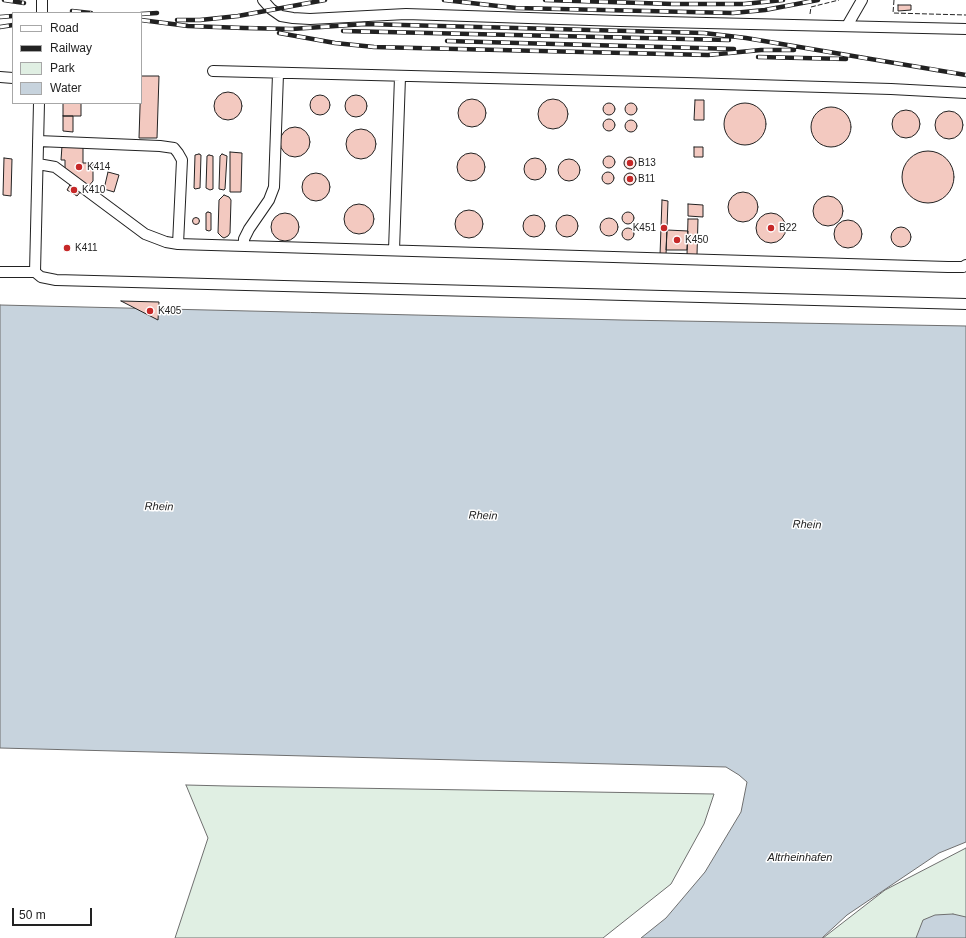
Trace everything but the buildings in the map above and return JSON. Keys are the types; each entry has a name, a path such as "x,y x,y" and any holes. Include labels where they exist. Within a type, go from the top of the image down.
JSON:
{"street":[{"path":"42,0 42,12"},
{"path":"263,0 271,9 281,16 310,19 406,14 966,29"},
{"path":"847,26 862,0"},
{"path":"213,71 400,77 687,82 966,93"},
{"path":"244,246 244,239 249,229 269,200 274,187 278,74"},
{"path":"0,77 12,78"},
{"path":"394,250 400,77"},
{"path":"35,272 39,104"},
{"path":"38,141 160,146 174,148 182,160 178,244"},
{"path":"38,164 55,167 145,234 178,244 948,267 962,267 966,265"},
{"path":"0,272 35,272 41,277 56,280 966,304"}],"green space":[{"path":"186,785 714,794 704,824 671,884 603,938 175,938 208,838"},
{"path":"966,848 966,938 823,938 885,890"}],"water":[{"path":"0,305 622,320 966,326 966,842 939,853 847,915 822,938 641,938 666,918 705,872 741,812 747,782 726,767 0,748"},
{"path":"953,914 966,917 966,938 916,938 923,920 935,915"}],"railway":[{"path":"4,0 24,3"},
{"path":"177,20 200,20 238,16 325,0"},
{"path":"444,0 516,8 733,13 765,10 818,0"},
{"path":"545,0 673,4 744,4 783,0"},
{"path":"72,11 82,12"},
{"path":"142,14 157,13"},
{"path":"0,17 12,16"},
{"path":"142,20 188,26 244,28 292,29 365,24 704,33 746,38 966,75"},
{"path":"0,27 12,25"},
{"path":"343,31 729,40"},
{"path":"279,33 335,43 374,47 708,55 761,50 794,50"},
{"path":"447,41 734,49"},
{"path":"758,57 846,59"}],"fence":[{"path":"810,14 811,7 839,0"},
{"path":"894,0 893,13 966,15"}],"place":[{"name":"B13","path":"630,163"},
{"name":"K414","path":"79,167"},
{"name":"B11","path":"630,179"},
{"name":"K410","path":"74,190"},
{"name":"K451","path":"664,228"},
{"name":"B22","path":"771,228"},
{"name":"K450","path":"677,240"},
{"name":"K411","path":"67,248"},
{"name":"K405","path":"150,311"}],"water label":[{"name":"Rhein","path":"159,507"},
{"name":"Rhein","path":"483,516"},
{"name":"Rhein","path":"807,525"},
{"name":"Altrheinhafen","path":"800,858"}]}
